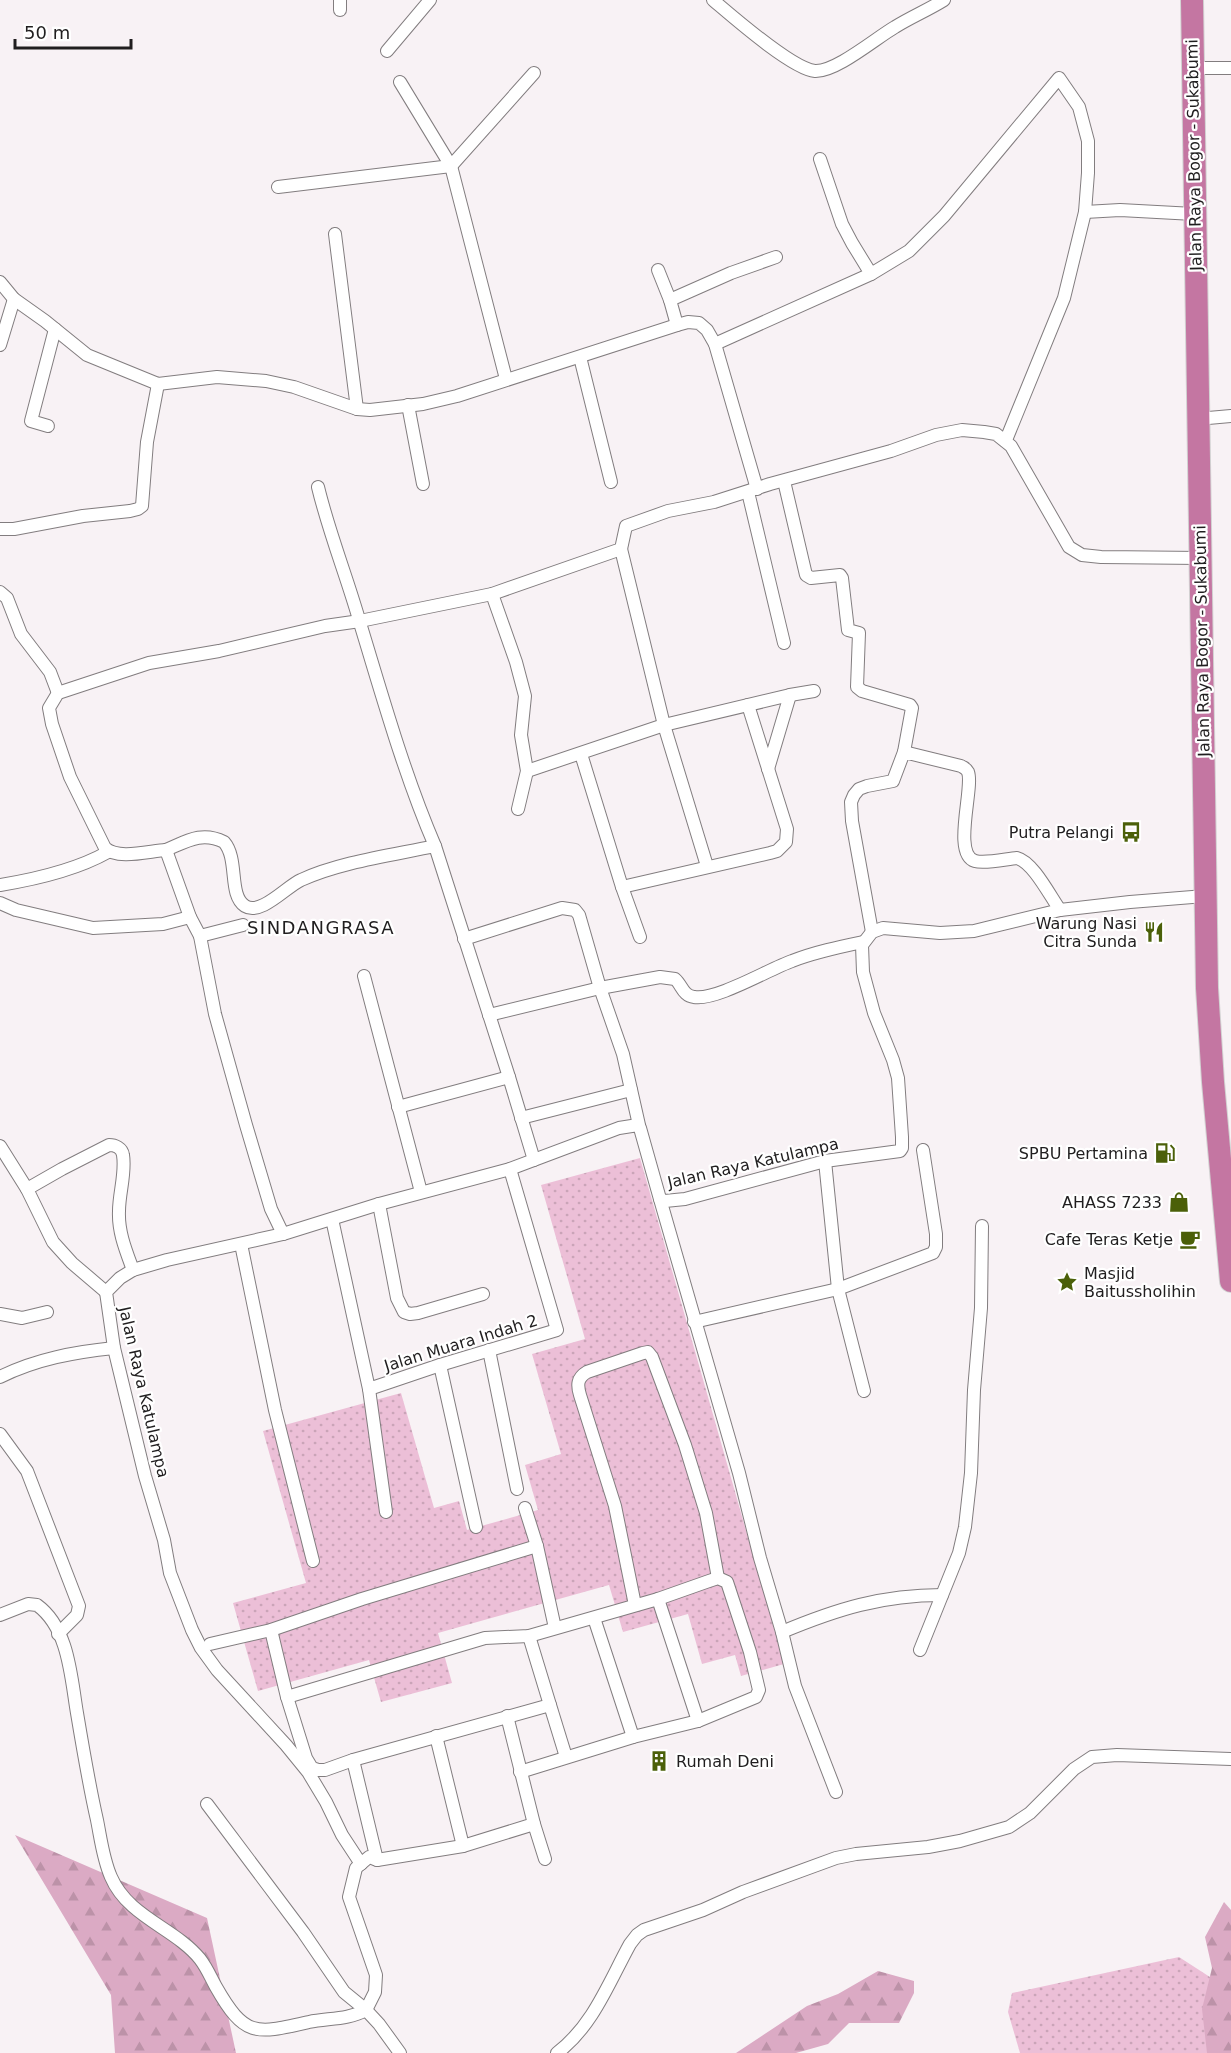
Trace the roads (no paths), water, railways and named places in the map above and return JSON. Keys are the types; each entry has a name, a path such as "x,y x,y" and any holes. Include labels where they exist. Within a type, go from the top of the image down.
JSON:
{"highway":[{"name":"Jalan Raya Bogor - Sukabumi","path":"1192,0 1207,988 1226,1169 1231,1281"}],"street":[{"path":"387,51 430,0"},
{"path":"713,0 790,61 813,71 837,64 896,26 944,0"},
{"path":"1192,68 1231,68"},
{"path":"278,187 451,166 534,73"},
{"path":"715,345 871,274 909,251 938,223 1059,78 1079,107 1088,141 1085,212 1064,298 1006,440"},
{"path":"400,82 451,166 506,379"},
{"path":"820,159 842,224 871,274"},
{"path":"1085,212 1120,210 1194,214"},
{"path":"335,234 357,409"},
{"path":"670,300 731,273 776,257"},
{"path":"658,270 677,325"},
{"path":"0,283 14,300 92,358 158,384 217,377 266,381 294,387 357,409 436,402 677,325 699,322 707,330 715,345 752,490 784,643"},
{"path":"0,345 14,300"},
{"path":"48,426 31,421 55,329"},
{"path":"580,357 611,482"},
{"path":"2,532 83,516 130,511 142,506 147,442 158,384"},
{"path":"408,405 423,484"},
{"path":"1197,419 1231,416"},
{"path":"707,866 664,725 621,549 626,526 668,511 705,504 784,480 891,452 948,432 962,430 996,434 1006,440 1065,542 1077,553 1101,557 1201,558"},
{"path":"784,480 806,575 811,578 840,575 842,578 848,630 859,633 857,687 862,691 910,705 912,708 904,752 893,781 859,789 851,802 867,937"},
{"path":"318,487 329,530 396,739 435,846 534,1160"},
{"path":"435,846 365,861 304,878 263,905 249,908 238,899 232,858 224,842 208,836 197,836 166,850 122,855 108,852 102,845 70,777 49,708 57,693 149,663 219,651 325,626 492,594 621,549"},
{"path":"0,592 7,598 21,634 50,672 57,693"},
{"path":"492,594 516,662 525,696 521,729 527,771 518,809"},
{"path":"527,771 664,725 790,694 814,691"},
{"path":"767,770 790,694"},
{"path":"622,887 777,851 786,842 787,829 748,705"},
{"path":"904,752 965,768 968,777 965,837 972,860 980,862 1022,859 1060,910"},
{"path":"581,754 640,937"},
{"path":"166,850 190,917 200,936 215,1014 246,1125 272,1209 283,1234"},
{"path":"0,885 23,882 47,875 108,852"},
{"path":"489,1015 600,988 660,977 672,977 678,981 687,995 696,998 705,997 734,987 793,960 867,937 883,928 940,933 974,931 1060,910 1205,896"},
{"path":"0,903 16,910 93,928 164,924 190,917"},
{"path":"464,939 562,908 572,908 579,915 600,988 623,1054 639,1125"},
{"path":"200,936 243,925"},
{"name":"Jalan Raya Katulampa","path":"361,1864 342,1836 326,1802 308,1772 217,1670 197,1641 170,1573 164,1540 145,1476 114,1348 106,1292 120,1278 133,1270 283,1234 379,1204 510,1169 619,1128 639,1125 660,1199 665,1201 685,1198 825,1161 900,1151 902,1148 898,1078 867,989 861,955 867,937"},
{"path":"364,976 422,1192"},
{"path":"398,1107 509,1077"},
{"path":"521,1118 631,1090"},
{"path":"0,1146 27,1189 53,1242 72,1263 106,1292"},
{"path":"27,1189 109,1146 119,1148 123,1153 123,1166 118,1213 120,1229 133,1270"},
{"path":"694,1322 838,1288 929,1256 935,1251 936,1234 923,1150"},
{"path":"825,1161 838,1288 864,1391"},
{"name":"Jalan Muara Indah 2","path":"332,1219 369,1389 556,1330 510,1169"},
{"path":"660,1199 739,1473 795,1686 836,1792"},
{"path":"379,1204 397,1298 404,1312 418,1313 483,1294"},
{"path":"920,1650 963,1540 968,1505 983,1274 982,1226"},
{"path":"241,1244 275,1410 313,1561"},
{"path":"0,1314 22,1318 47,1312"},
{"path":"0,1377 40,1361 114,1348"},
{"path":"489,1350 499,1409 517,1489"},
{"path":"635,1605 615,1506 578,1383 580,1377 587,1372 643,1353 649,1353 652,1357 685,1445 706,1513 718,1578"},
{"path":"440,1365 476,1527"},
{"path":"369,1389 386,1512"},
{"path":"0,1434 27,1471 79,1606 76,1615 58,1634"},
{"path":"525,1508 537,1546 555,1628"},
{"path":"210,1644 271,1630 362,1599 537,1546"},
{"path":"287,1697 484,1638 529,1636 658,1599 718,1578 727,1582 750,1652 759,1693 750,1701 698,1721 633,1737 520,1772"},
{"path":"782,1632 824,1615 876,1600 910,1595 942,1594"},
{"path":"658,1599 698,1721"},
{"path":"0,1615 28,1604 36,1605 45,1612 58,1634 72,1676 90,1789 103,1854 112,1880 134,1907 196,1954 207,1968 224,2000 242,2022 252,2029 274,2030 348,2017 366,2010 375,1992 376,1975 349,1897 356,1868 369,1857 377,1860 463,1846 534,1824"},
{"path":"594,1618 633,1737"},
{"path":"271,1630 287,1697 306,1758 312,1768 325,1770 436,1736 550,1705"},
{"path":"529,1636 566,1757"},
{"path":"507,1716 520,1772 545,1859"},
{"path":"436,1736 463,1846"},
{"path":"557,2053 584,2027 630,1944 639,1933 645,1930 836,1858 937,1846 1009,1827 1029,1813 1074,1769 1092,1757 1117,1755 1231,1759"},
{"path":"353,1760 377,1860"},
{"path":"207,1804 303,1932 344,1992 379,2024 400,2053"}],"place":[{"name":"Putra Pelangi","path":"1131,832"},
{"name":"Warung Nasi Citra Sunda","path":"1154,932"},
{"name":"SPBU Pertamina","path":"1165,1153"},
{"name":"AHASS 7233","path":"1179,1202"},
{"name":"Cafe Teras Ketje","path":"1190,1239"},
{"name":"Masjid Baitussholihin","path":"1067,1282"},
{"name":"Rumah Deni","path":"659,1761"}],"district":[{"name":"SINDANGRASA","path":"321,927"}]}
